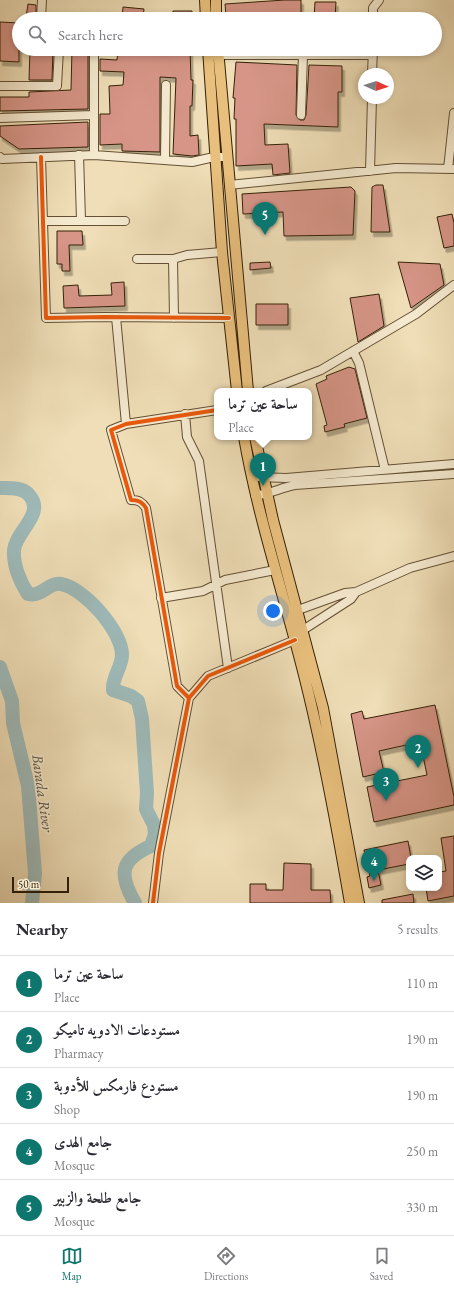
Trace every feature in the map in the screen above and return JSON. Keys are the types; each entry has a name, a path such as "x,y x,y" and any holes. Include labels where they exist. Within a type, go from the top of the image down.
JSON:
{"main road":[{"path":"205,0 206,12"},
{"path":"216,0 216,12"},
{"path":"213,56 229,185 248,388"},
{"path":"213,56 214,157 222,252 237,388"},
{"path":"245,440 255,495 332,779 359,903"},
{"path":"256,440 267,493 304,630 323,708 350,903"}],"street":[{"path":"41,12 42,0"},
{"path":"374,12 374,8 379,0"},
{"path":"0,86 58,86 58,56"},
{"path":"94,56 94,155"},
{"path":"301,115 303,56"},
{"path":"372,68 373,56"},
{"path":"165,160 166,85"},
{"path":"370,171 372,104"},
{"path":"229,185 396,168 451,169 454,113"},
{"path":"0,118 94,115"},
{"path":"79,155 81,220"},
{"path":"1,158 94,155 197,162 214,157 226,157"},
{"path":"41,156 46,318 229,318"},
{"path":"43,221 125,221"},
{"path":"138,259 173,259 187,255 222,252"},
{"path":"173,259 174,318"},
{"path":"274,388 321,370 416,314 454,285"},
{"path":"116,317 126,424"},
{"path":"353,351 359,362 385,470"},
{"path":"189,698 177,686 146,508 143,502 131,500 111,430 126,424 214,410"},
{"path":"185,414 187,437 199,461 215,584 228,668"},
{"path":"252,480 263,476 286,478 454,464"},
{"path":"255,495 295,485 454,474"},
{"path":"298,610 345,593 356,592 410,568 454,556"},
{"path":"161,598 203,591 225,580 275,570"},
{"path":"304,630 351,599 356,592"},
{"path":"153,903 159,853 189,698 208,676 295,640"}],"building":[{"path":"301,0 301,12 226,12 225,4"},
{"path":"315,2 336,2 335,12 314,12"},
{"path":"28,4 36,5 36,12 27,12"},
{"path":"123,7 144,9 144,12 123,12"},
{"path":"173,11 192,11 192,12"},
{"path":"0,22 12,23 12,56 19,56 19,62 0,61"},
{"path":"30,56 53,56 52,80 29,80"},
{"path":"72,56 88,56 88,109 0,111 0,97 29,97 29,92 71,90"},
{"path":"117,56 190,56 191,80 193,80 192,106 190,106 190,136 198,135 199,155 192,156 173,154 176,78 160,77 160,152 122,151 122,144 100,145 100,114 110,114 109,86 123,85 124,72 100,71 100,59 117,60"},
{"path":"236,62 297,65 296,115 300,120 304,120 306,115 309,65 342,66 342,92 338,92 338,127 264,124 265,145 288,144 290,173 273,175 272,164 236,166 236,119 234,119 235,98 233,98"},
{"path":"88,122 88,147 19,149 0,136 0,126"},
{"path":"376,185 383,185 390,232 371,232 372,187"},
{"path":"351,187 355,191 353,235 284,236 283,212 243,214 242,194"},
{"path":"452,214 454,223 454,246 444,248 437,217"},
{"path":"57,231 82,231 83,245 69,245 70,271 62,271 62,264 57,264"},
{"path":"270,262 271,268 250,270 250,263"},
{"path":"398,262 440,264 444,285 411,308"},
{"path":"124,282 125,306 64,308 63,286 78,285 79,296 112,295 111,283"},
{"path":"379,294 384,326 358,342 350,298"},
{"path":"256,304 288,304 288,325 256,325"},
{"path":"349,367 355,369 367,418 344,424 345,427 325,432 324,426 327,425 316,384 327,379 326,376"},
{"path":"435,705 454,797 454,805 374,822 367,787 427,775 420,742 379,751 384,772 363,777 351,714 362,711 364,719"},
{"path":"454,836 454,896 428,901 426,891 442,891 442,872 446,871 441,838"},
{"path":"408,841 410,855 406,855 406,865 378,870 381,885 369,888 367,877 370,876 364,850"},
{"path":"284,863 311,864 311,890 330,890 331,903 250,903 250,884 266,884 266,890 283,890"},
{"path":"413,894 414,903 382,903 382,900"}],"waterway":[{"path":"0,488 16,488 26,492 33,502 34,509 32,515 16,543 14,550 18,573 28,594 42,592 56,584 70,587 80,593 100,612 116,634 120,645 122,659 114,681 113,690 131,696 138,701 142,719 147,793 146,809 154,825 155,834 151,846 140,851 133,857 125,869 126,884 135,903"},
{"name":"Barada River","path":"0,667 12,701 13,723 28,786 35,873 32,903"}],"cycle path":[{"path":"41,157 46,318 229,318"},
{"path":"189,698 177,686 146,508 140,502 131,500 111,430 126,424 214,410"},
{"path":"153,903 159,853 189,698 208,676 295,640"}],"place":[{"name":"جامع طلحة والزبير","path":"265,235"},
{"name":"ساحة عين ترما","path":"263,486"},
{"name":"مستودعات الادويه تاميكو","path":"418,768"},
{"name":"مستودع فارمكس للأدوبة","path":"386,801"},
{"name":"جامع الهدى","path":"374,881"}]}
